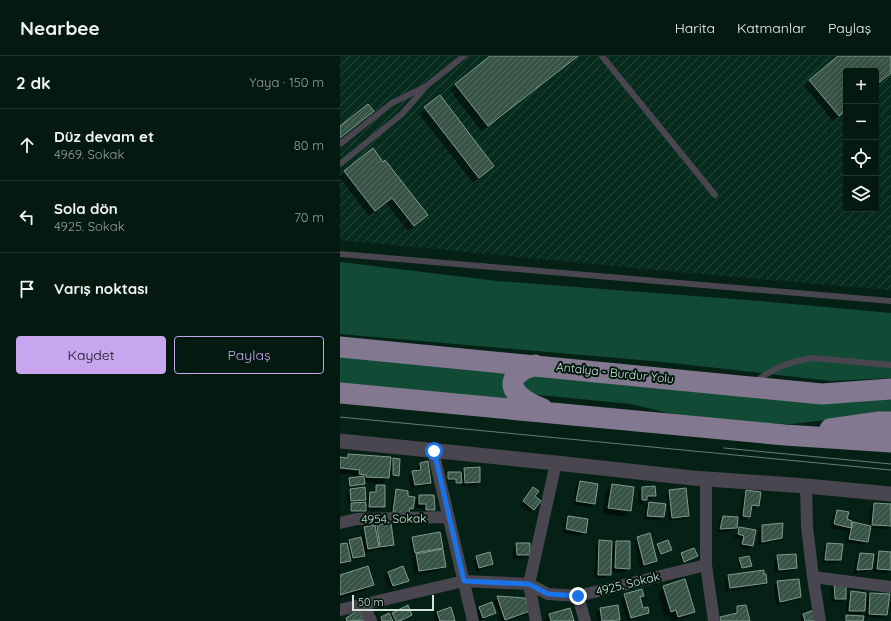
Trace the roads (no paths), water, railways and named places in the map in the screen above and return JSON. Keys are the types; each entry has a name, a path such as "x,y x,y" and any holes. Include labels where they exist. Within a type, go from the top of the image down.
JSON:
{"highway":[{"name":"Antalya - Burdur Yolu","path":"340,347 822,394 891,389"},
{"path":"535,365 522,371 517,376 513,383 514,389 520,396 532,404 555,413"},
{"path":"340,393 785,435 891,442"},
{"path":"785,435 880,422 891,422"}],"street":[{"path":"785,435 891,450"},
{"path":"340,441 706,479 891,494"},
{"path":"434,451 473,621"},
{"path":"536,621 529,584 556,463"},
{"path":"706,479 706,565 714,621"},
{"path":"806,486 807,527 820,621"},
{"name":"4954. Sokak","path":"340,523 356,519 449,518"},
{"name":"4925. Sokak","path":"340,610 464,581 529,584 548,594 578,596 706,565"},
{"path":"813,577 891,587"},
{"path":"578,596 585,621"},
{"path":"363,604 371,621"}],"lane":[{"path":"340,164 402,114 425,87 464,56"},
{"path":"602,56 715,195"},
{"path":"340,144 392,103 425,87"},
{"path":"340,254 891,301"},
{"path":"749,387 771,370 790,362 813,358 891,365"}],"tram line":[{"path":"340,417 891,470"},
{"path":"724,448 891,464"}]}
